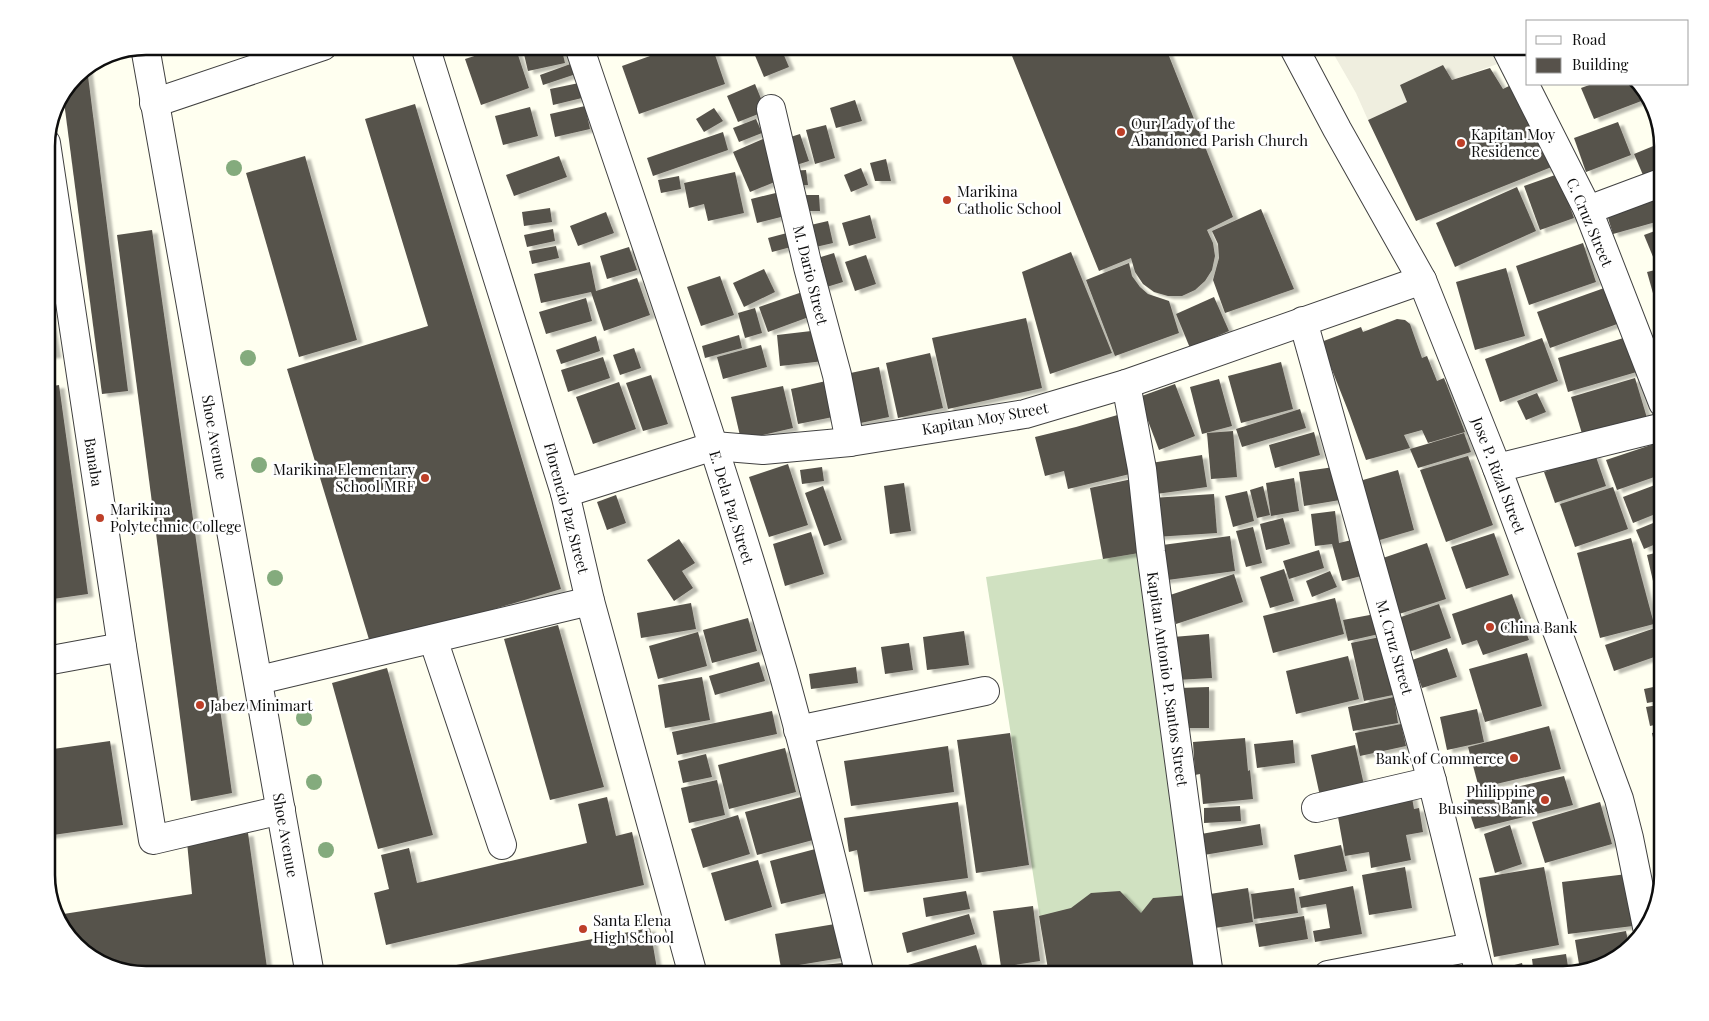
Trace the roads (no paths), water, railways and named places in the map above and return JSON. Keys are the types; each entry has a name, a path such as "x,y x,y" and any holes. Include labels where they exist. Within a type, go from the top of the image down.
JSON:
{"street":[{"name":"Shoe Avenue","path":"146,55 308,966"},
{"path":"154,103 296,55"},
{"name":"Florencio Paz Street","path":"428,55 565,492 590,601 690,966"},
{"name":"E. Dela Paz Street","path":"582,55 714,446 783,673 858,966"},
{"name":"Jose P. Rizal Street","path":"1298,55 1422,280 1498,468 1619,798 1630,838 1645,915"},
{"name":"C. Cruz Street","path":"1510,55 1588,210 1654,380"},
{"name":"M. Dario Street","path":"771,109 808,267 837,375 850,442"},
{"path":"1588,210 1654,185"},
{"name":"Banaba","path":"55,261 153,840 282,810"},
{"name":"Kapitan Moy Street","path":"565,492 714,446 763,450 850,442 1025,414 1126,384 1422,280"},
{"name":"M. Cruz Street","path":"1303,321 1432,781 1477,966"},
{"name":"Kapitan Antonio P. Santos Street","path":"1126,384 1142,469 1152,562 1208,966"},
{"path":"1498,468 1654,429"},
{"path":"259,680 590,601"},
{"path":"433,639 502,845"},
{"path":"55,659 122,648"},
{"path":"798,730 985,691"},
{"path":"1316,808 1432,781"},
{"path":"1374,966 1472,947"}],"place":[{"name":"Our Lady of the Abandoned Parish Church","path":"1121,132"},
{"name":"Kapitan Moy Residence","path":"1461,143"},
{"name":"Marikina Catholic School","path":"947,200"},
{"name":"Marikina Elementary School MRF","path":"425,478"},
{"name":"Marikina Polytechnic College","path":"100,518"},
{"name":"China Bank","path":"1490,627"},
{"name":"Jabez Minimart","path":"200,705"},
{"name":"Bank of Commerce","path":"1514,758"},
{"name":"Philippine Business Bank","path":"1545,800"},
{"name":"Santa Elena High School","path":"583,929"}]}
